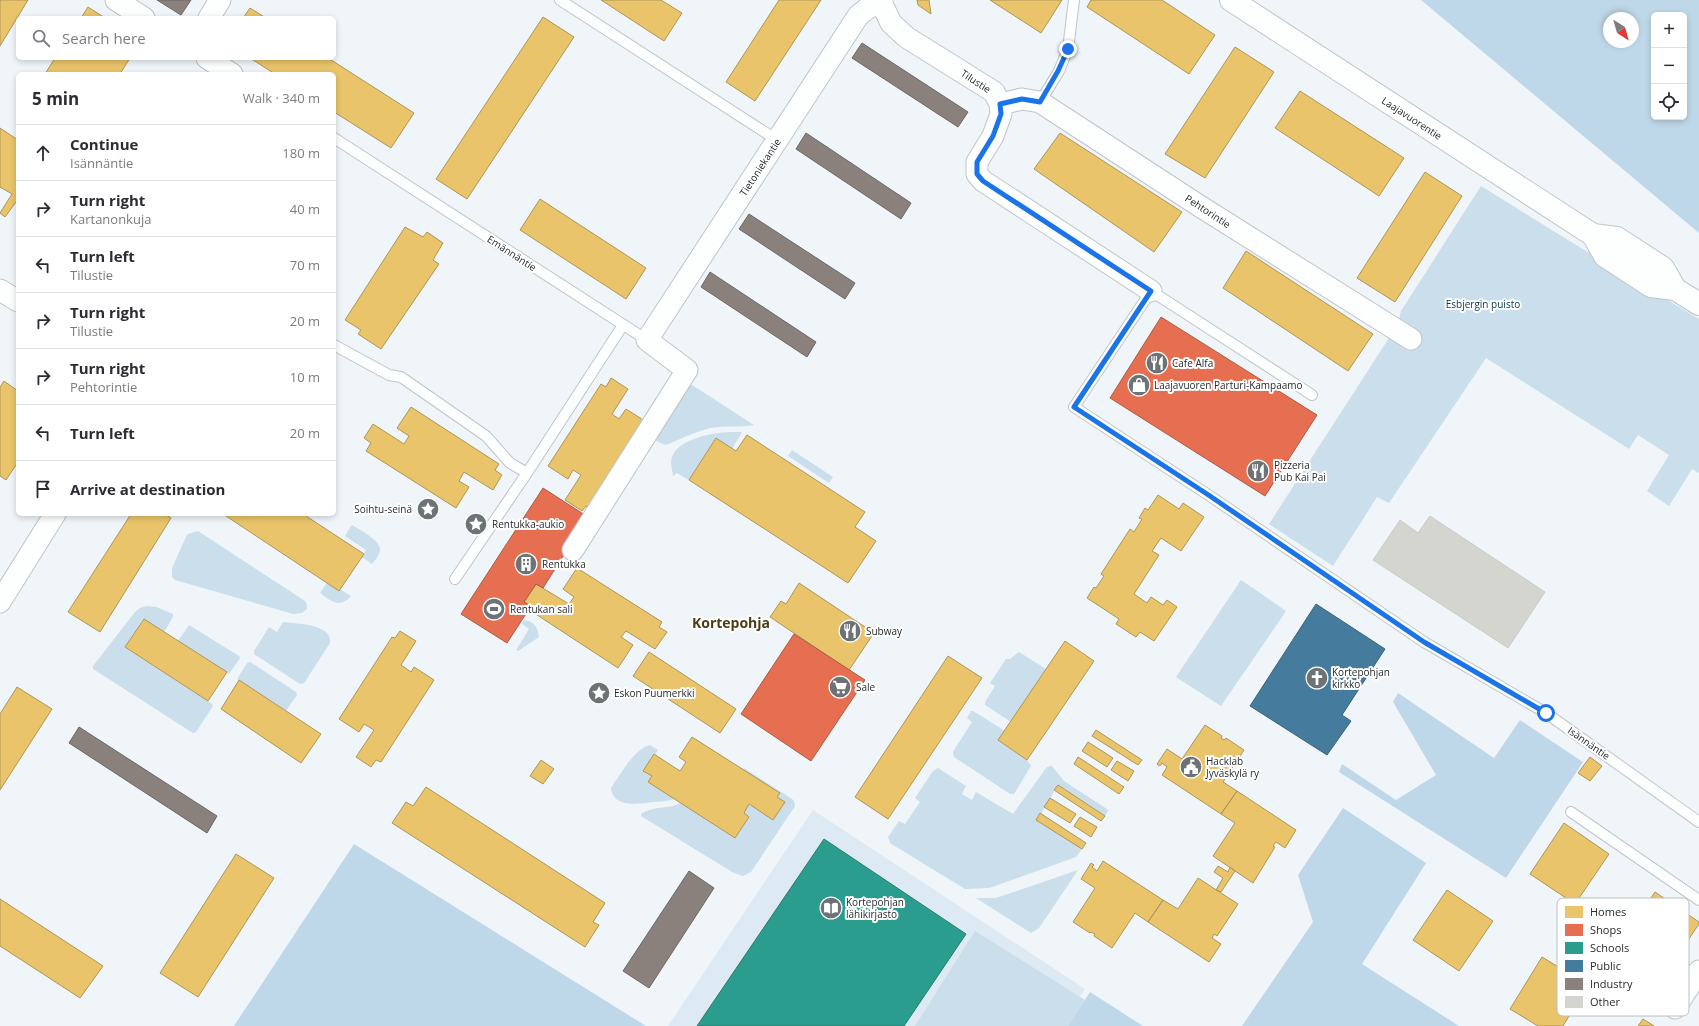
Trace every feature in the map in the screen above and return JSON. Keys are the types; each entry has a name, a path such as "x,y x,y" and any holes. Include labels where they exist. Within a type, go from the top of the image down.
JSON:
{"main road":[{"name":"Laajavuorentie","path":"1231,0 1593,235 1605,256 1651,286 1675,289 1699,304"}],"street":[{"path":"116,0 141,16"},
{"path":"210,16 220,0"},
{"name":"Tietoniekantie","path":"647,340 858,16 869,7 882,2"},
{"name":"Tilustie","path":"882,2 891,23 906,37 994,92 1000,104"},
{"path":"210,60 229,72"},
{"name":"Pehtorintie","path":"1000,104 1022,99 1040,102 1198,205 1411,339"},
{"path":"1000,104 1001,114 993,136 977,162 977,174 983,181 1151,291"},
{"path":"0,290 16,300"},
{"name":"Emännäntie","path":"573,550 687,370 647,340"},
{"path":"0,602 54,516"},
{"path":"1689,986 1699,971"}],"lane":[{"path":"560,0 778,140"},
{"path":"1040,102 1058,71 1068,49 1074,0"},
{"name":"Emännäntie","path":"336,139 647,340"},
{"path":"1151,291 1312,396"},
{"name":"Isännäntie","path":"1151,291 1074,407 1210,496 1424,642 1546,713 1699,822"},
{"path":"454,579 527,474 623,325"},
{"path":"336,346 389,375 401,377 486,436 510,463 527,474"},
{"path":"1570,812 1699,900"}],"shaded area":[{"path":"1421,0 1699,0 1699,233"},
{"path":"1398,693 1494,758 1520,720 1583,762 1506,878 1339,772 1342,764 1396,800 1436,775 1393,702"},
{"path":"1343,808 1426,863 1362,964 1459,1026 1242,1026 1313,922 1298,875"},
{"path":"813,810 1085,989 1060,1026 668,1026"},
{"path":"354,844 646,1026 234,1026"},
{"path":"1090,992 1143,1026 1068,1026"}],"green space":[{"name":"Esbjergin puisto","path":"1481,186 1699,319 1699,473 1692,469 1669,506 1647,491 1669,455 1638,435 1629,449 1486,358 1389,503 1377,497 1333,566 1269,524 1398,324 1401,311"},
{"path":"692,385 754,425 710,428 666,445 656,441 654,433 683,390"},
{"path":"729,432 742,432 732,449 716,438 689,480 677,473 673,476 671,464 672,457 675,451 681,446 696,438"},
{"path":"792,450 833,477 829,483 788,456"},
{"path":"352,525 377,543 380,550 372,564 362,557 366,550 345,536"},
{"path":"198,531 305,601 307,609 302,613 293,614 175,580 172,577 172,568 186,537 188,534"},
{"path":"1241,580 1286,611 1221,706 1176,677"},
{"path":"327,583 339,591 340,589 351,596 347,600 339,603 331,601 320,593"},
{"path":"147,606 156,607 173,614 173,617 164,632 143,619 125,647 212,704 213,706 196,732 193,733 93,669 93,666 135,612 140,608"},
{"path":"524,620 533,623 538,631 539,637 518,651 516,650 529,629 522,624"},
{"path":"283,622 313,626 326,632 329,637 330,643 304,683 300,684 254,654 254,651 269,627 277,632"},
{"path":"189,625 239,656 240,658 229,674 178,641"},
{"path":"1019,652 1046,669 1011,722 985,705 985,702 995,686 990,683 1006,659 1010,659"},
{"path":"250,662 296,692 297,695 286,711 237,679 247,663"},
{"path":"971,711 1005,731 998,740 1027,760 1031,766 1014,794 1010,794 954,757 953,752 972,722 967,718"},
{"path":"650,745 658,750 644,771 652,776 649,781 675,799 634,804 621,802 616,799 611,788 633,757 644,747"},
{"path":"1052,766 1064,781 1108,811 1105,816 1058,785 1037,820 1082,849 1076,857 989,888 965,889 890,843 888,837 899,821 905,824 920,802 915,798 933,771 938,768 966,786 962,794 972,800 976,792 1013,814 1047,767"},
{"path":"744,768 792,799 795,806 751,872 743,876 732,872 641,816 641,814 645,811 681,803 735,838 749,817 744,813 749,804 773,819 777,797 779,794 743,770"},
{"path":"1078,870 1039,928 1031,933 976,898 996,898"},
{"path":"975,931 1085,1000 1068,1026 915,1026"}],"building: Homes":[{"path":"0,0 28,0 18,16 16,16 16,20 0,46"},
{"path":"601,0 661,0 682,13 664,41"},
{"path":"779,0 821,0 755,101 726,82"},
{"path":"917,0 929,0 931,14 918,5"},
{"path":"990,0 1062,0 1041,33"},
{"path":"1091,0 1162,0 1215,35 1189,74 1087,7"},
{"path":"88,7 102,16 82,16"},
{"path":"250,8 263,16 244,16"},
{"path":"543,17 574,37 467,199 436,179"},
{"path":"1235,47 1274,72 1205,178 1165,154"},
{"path":"54,60 129,60 121,72 46,72"},
{"path":"253,60 331,60 414,113 391,148 336,113 336,72 272,72"},
{"path":"1300,91 1404,158 1379,196 1275,128"},
{"path":"0,128 16,139 16,202 5,217 0,213 12,194 0,187"},
{"path":"1060,133 1182,212 1154,252 1034,169"},
{"path":"1425,172 1462,196 1395,302 1357,278"},
{"path":"540,199 646,268 626,299 520,230"},
{"path":"405,227 423,237 427,232 443,243 433,260 439,264 381,349 358,334 361,330 345,320"},
{"path":"1246,251 1373,334 1348,371 1223,288"},
{"path":"611,378 628,389 612,414 619,419 626,409 645,421 590,508 586,506 582,511 565,500 581,475 573,470 568,479 548,466 601,384 606,387"},
{"path":"4,381 16,390 16,465 6,480 0,476 0,387"},
{"path":"411,407 499,464 495,470 502,475 493,490 464,472 459,481 469,487 456,508 366,451 371,443 364,438 373,424 404,444 409,436 397,428"},
{"path":"747,435 865,512 855,527 876,541 848,583 689,480 716,438 736,451"},
{"path":"1158,495 1179,509 1183,503 1204,517 1181,551 1161,538 1152,551 1159,555 1134,594 1147,603 1151,597 1163,605 1167,600 1177,607 1154,641 1140,632 1136,637 1116,624 1119,619 1087,598 1104,576 1101,574 1130,529 1134,532 1142,519 1139,518 1145,508 1148,510"},
{"path":"130,516 168,516 171,518 100,632 68,612"},
{"path":"226,516 306,516 364,554 339,591"},
{"path":"577,568 662,622 659,627 667,632 655,649 626,631 621,637 633,645 618,668 531,611 533,607 524,602 536,584 569,604 574,597 563,589"},
{"path":"799,583 874,633 849,670 770,617 781,601 786,604"},
{"path":"144,619 227,672 208,701 125,647"},
{"path":"400,631 416,641 401,665 411,672 414,667 434,680 381,762 376,760 371,767 356,757 374,730 364,724 359,732 339,719 392,637 395,638"},
{"path":"1065,641 1094,661 1027,760 998,740"},
{"path":"649,652 736,709 720,733 633,676"},
{"path":"948,656 982,678 888,819 855,797"},
{"path":"239,680 321,734 301,763 221,709"},
{"path":"17,687 52,709 0,790 0,714"},
{"path":"1205,725 1222,736 1221,738 1224,740 1226,738 1244,750 1223,782 1237,791 1221,814 1162,775 1167,767 1162,763 1160,766 1157,764 1167,749 1182,759"},
{"path":"1096,730 1142,760 1138,765 1092,736"},
{"path":"692,737 780,793 777,797 785,802 773,820 749,804 744,813 749,817 735,838 648,782 652,776 643,771 654,754 680,771 686,762 679,757"},
{"path":"1088,742 1113,758 1107,767 1082,751"},
{"path":"1078,757 1124,787 1119,794 1074,764"},
{"path":"1590,757 1602,766 1590,781 1578,773"},
{"path":"541,760 554,769 543,784 530,776"},
{"path":"1117,761 1134,771 1128,781 1111,770"},
{"path":"1058,785 1105,816 1101,821 1054,790"},
{"path":"426,787 605,903 593,922 599,925 585,947 392,823 406,802 413,806"},
{"path":"1237,791 1296,830 1285,848 1276,842 1273,846 1275,847 1253,883 1213,856 1235,823 1221,814"},
{"path":"1050,798 1076,814 1070,823 1044,807"},
{"path":"1040,813 1086,843 1082,849 1036,820"},
{"path":"1080,817 1097,827 1091,837 1074,826"},
{"path":"1564,823 1609,854 1579,898 1566,898 1530,874"},
{"path":"236,854 274,878 198,997 160,973"},
{"path":"1103,861 1163,900 1148,922 1135,913 1112,948 1094,936 1095,934 1090,933 1073,922 1095,888 1081,879 1091,863 1094,865 1092,867 1097,871"},
{"path":"1218,866 1228,872 1230,867 1235,871 1221,892 1216,890 1223,878 1214,872"},
{"path":"1198,878 1238,904 1217,936 1214,934 1212,938 1221,944 1209,962 1148,922 1163,900 1178,909"},
{"path":"1447,890 1493,921 1459,971 1413,940"},
{"path":"1655,892 1664,898 1651,898"},
{"path":"0,899 103,966 80,998 0,946"},
{"path":"1689,915 1699,922 1689,939"},
{"path":"1542,957 1557,966 1557,1016 1569,1016 1563,1026 1538,1026 1510,1009"},
{"path":"1643,1019 1654,1026 1638,1026"}],"building: Shops":[{"path":"1161,317 1317,415 1265,496 1110,398"},
{"name":"Rentukka","path":"543,488 588,517 543,588 536,584 524,602 531,606 507,643 461,614"},
{"path":"794,634 865,680 811,761 741,714"}],"building: Schools":[{"path":"824,839 966,934 904,1026 697,1026"}],"building: Public":[{"name":"Kortepohjan kirkko","path":"1316,604 1385,649 1342,715 1351,721 1327,755 1250,706"}],"building: Industry":[{"path":"157,0 191,0 181,15"},
{"path":"862,43 968,112 958,127 852,58"},
{"path":"806,133 911,203 901,219 796,149"},
{"path":"749,214 855,283 845,299 739,229"},
{"path":"710,272 816,342 807,357 701,287"},
{"path":"79,727 217,816 207,833 69,743"},
{"path":"689,871 714,888 649,988 623,971"}],"building: Other":[{"path":"1430,516 1545,592 1508,648 1373,560 1400,520 1418,533"}],"place":[{"name":"Cafe Alfa","path":"1157,363"},
{"name":"Laajavuoren Parturi-Kampaamo","path":"1139,385"},
{"name":"Pizzeria Pub Kai Pai","path":"1258,471"},
{"name":"Soihtu-seinä","path":"428,509"},
{"name":"Rentukka-aukio","path":"476,524"},
{"name":"Rentukka","path":"526,564"},
{"name":"Rentukan sali","path":"494,609"},
{"name":"Subway","path":"850,631"},
{"name":"Kortepohjan kirkko","path":"1317,678"},
{"name":"Sale","path":"840,687"},
{"name":"Eskon Puumerkki","path":"599,693"},
{"name":"Hacklab Jyväskylä ry","path":"1191,767"},
{"name":"Kortepohjan lähikirjasto","path":"831,908"}],"district":[{"name":"Kortepohja","path":"731,622"}],"route":[{"path":"1068,49 1058,71 1040,102 1022,99 1000,104 1001,114 993,136 977,162 977,174 983,181 1151,291 1074,407 1210,496 1424,642 1546,713"}]}
